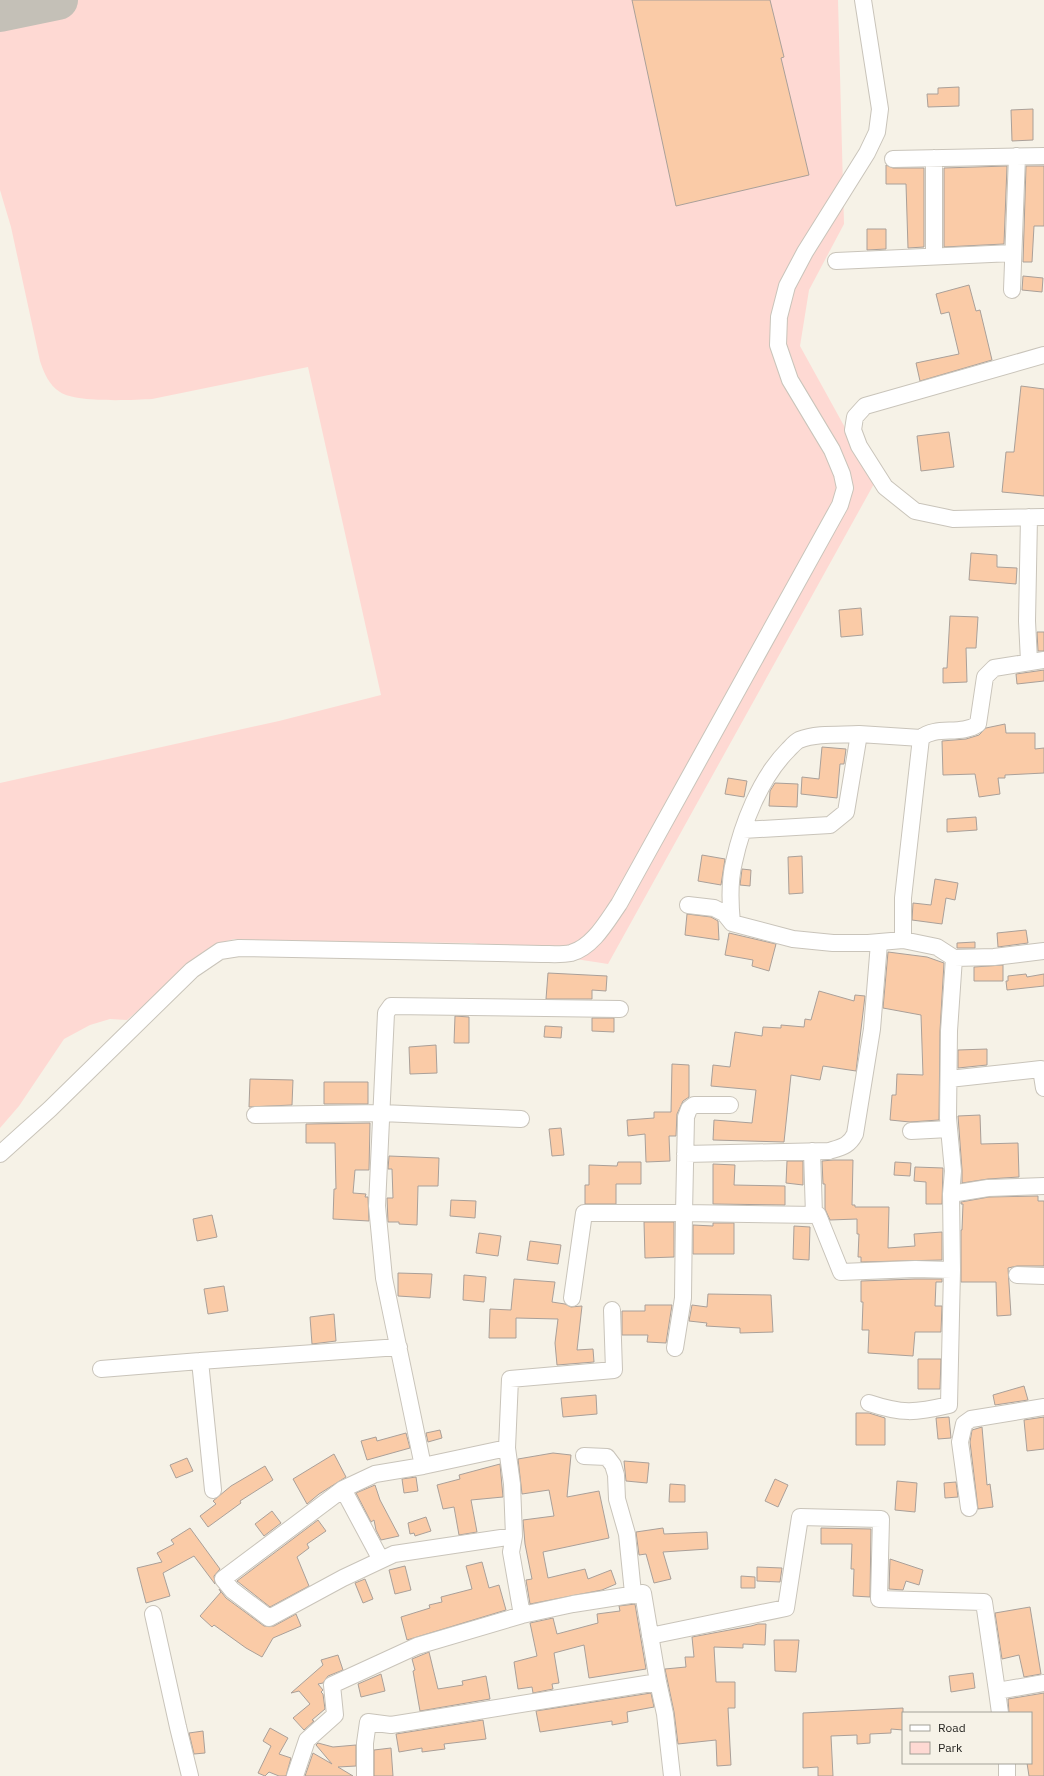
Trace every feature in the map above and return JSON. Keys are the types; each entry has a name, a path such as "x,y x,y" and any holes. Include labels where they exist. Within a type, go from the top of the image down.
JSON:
{"street":[{"path":"0,1154 50,1109 192,970 220,951 252,948 542,954 571,953 590,942 602,928 619,904 842,500 845,488 842,474 832,450 790,380 778,345 779,317 787,286 805,252 867,153 877,132 880,109 862,0"},
{"path":"1012,290 1017,156"},
{"path":"893,159 1044,156"},
{"path":"934,158 934,256"},
{"path":"836,260 1013,253"},
{"path":"732,923 730,897 734,862 743,830 767,775 779,759 797,741 814,736 859,734 921,738 927,733 972,728 978,724 985,677 994,668 1036,661 1027,621 1037,517 953,519 915,511 885,487 859,446 853,430 855,417 865,406 1044,355"},
{"path":"743,830 830,825 840,818 846,812 859,734"},
{"path":"903,940 903,898 921,738"},
{"path":"688,905 714,908 724,913 732,923 793,939 833,943 879,943 903,940 937,947 954,958 994,957 1044,951"},
{"path":"685,1154 812,1152 830,1151 846,1146 855,1134 872,1029 879,943"},
{"path":"869,1403 894,1411 926,1411 949,1405 952,1270 951,1194 953,1171 949,1129 949,1031 954,958"},
{"path":"423,1466 384,1278 377,1206 386,1013 391,1006 620,1009"},
{"path":"949,1079 1041,1069 1044,1088"},
{"path":"676,1348 684,1298 686,1117 689,1109 694,1105 730,1105"},
{"path":"255,1115 381,1114 521,1119"},
{"path":"911,1131 949,1129"},
{"path":"812,1152 814,1215"},
{"path":"951,1194 988,1188 1044,1186"},
{"path":"572,1298 584,1213 818,1215 840,1272 952,1270"},
{"path":"1017,1275 1044,1276"},
{"path":"522,1615 511,1552 514,1536 512,1484 507,1448 510,1379 614,1370 612,1310"},
{"path":"101,1369 200,1360 399,1347"},
{"path":"200,1360 213,1490"},
{"path":"969,1508 960,1442 964,1424 972,1419 1044,1406"},
{"path":"507,1448 423,1466 375,1474 343,1489 223,1579 232,1590 269,1618 343,1578 394,1554 514,1536"},
{"path":"584,1456 607,1457 613,1465 618,1499 627,1534 633,1593"},
{"path":"343,1489 381,1560"},
{"path":"650,1636 786,1608 800,1517 881,1519 880,1599 984,1602 1000,1712"},
{"path":"295,1776 307,1740 334,1715 332,1685 417,1646 522,1615 633,1593 643,1593 665,1714 672,1776"},
{"path":"153,1614 190,1776"},
{"path":"365,1776 365,1743 368,1722 391,1725 658,1682"},
{"path":"997,1691 1044,1683"},
{"path":"1007,1764 1007,1776"}],"green space":[{"path":"0,0 838,0 844,224 809,290 800,346 875,482 608,964 472,943 271,941 234,939 216,944 127,1020 110,1019 90,1025 64,1039 19,1106 0,1128 0,783 279,721 381,695 308,367 152,399 104,400 68,396 56,389 47,378 40,361 11,227 0,190"}],"building":[{"path":"632,0 770,0 784,57 781,58 809,175 676,206"},
{"path":"959,87 959,106 928,107 927,94 938,94 938,88"},
{"path":"1033,109 1033,140 1012,141 1011,110"},
{"path":"886,165 893,168 924,168 924,247 908,248 906,184 886,184"},
{"path":"1007,166 1004,244 944,247 944,168"},
{"path":"1026,166 1044,166 1044,226 1034,226 1032,262 1023,262"},
{"path":"867,229 886,229 886,249 867,250"},
{"path":"1023,276 1043,278 1042,292 1022,290"},
{"path":"969,285 976,311 980,310 992,360 920,381 916,363 959,354 949,312 941,314 936,294"},
{"path":"1021,386 1044,389 1044,496 1002,492 1006,452 1014,452"},
{"path":"949,432 954,467 921,471 917,436"},
{"path":"971,553 997,555 997,567 1017,568 1016,584 969,580"},
{"path":"861,608 863,635 841,637 839,610"},
{"path":"950,616 978,617 976,648 966,648 967,682 943,683 943,668 947,668"},
{"path":"1037,632 1044,632 1044,651 1038,651"},
{"path":"1044,670 1044,681 1017,684 1016,674"},
{"path":"1005,724 1006,733 1035,733 1035,749 1044,748 1044,773 1005,775 1005,778 998,778 1000,794 979,797 975,774 943,775 942,741 966,739 979,735 986,728"},
{"path":"822,747 846,749 844,764 840,764 837,798 801,794 802,777 819,779"},
{"path":"728,778 747,781 744,797 725,794"},
{"path":"775,783 798,784 797,807 769,806 770,791"},
{"path":"976,817 977,830 947,832 947,819"},
{"path":"702,855 725,859 721,885 698,881"},
{"path":"802,856 803,893 789,894 788,857"},
{"path":"742,869 751,870 750,886 740,885"},
{"path":"935,879 958,883 955,900 946,898 942,924 912,920 913,903 931,905"},
{"path":"687,914 711,917 718,921 719,940 685,935"},
{"path":"1026,930 1028,943 998,947 997,933"},
{"path":"729,933 776,944 769,971 752,966 753,960 725,955"},
{"path":"975,942 975,948 957,948 957,943"},
{"path":"888,952 927,957 944,963 940,1031 939,1120 910,1122 890,1120 892,1095 896,1095 897,1074 923,1075 921,1015 883,1008"},
{"path":"1003,965 1003,981 974,981 974,967"},
{"path":"548,973 607,976 606,991 592,990 592,999 546,999"},
{"path":"1026,974 1027,977 1044,974 1044,986 1007,990 1006,981 1008,981 1008,976"},
{"path":"819,991 854,1001 855,995 865,996 856,1071 823,1066 820,1080 791,1075 784,1142 713,1140 714,1120 752,1123 756,1090 711,1086 713,1065 730,1067 735,1032 762,1036 763,1027 781,1028 781,1025 804,1027 805,1019 811,1020"},
{"path":"455,1016 469,1017 469,1043 454,1043"},
{"path":"592,1018 614,1018 614,1032 592,1031"},
{"path":"545,1026 562,1027 561,1038 544,1037"},
{"path":"436,1045 437,1073 410,1074 409,1047"},
{"path":"987,1049 987,1065 958,1068 958,1050"},
{"path":"672,1064 689,1065 689,1097 683,1101 677,1114 676,1136 669,1136 670,1161 646,1162 645,1134 628,1136 627,1120 654,1118 654,1112 671,1112"},
{"path":"250,1079 293,1080 292,1105 249,1107"},
{"path":"324,1082 368,1082 368,1104 324,1104"},
{"path":"980,1115 981,1144 1018,1143 1019,1177 988,1179 962,1183 958,1116"},
{"path":"370,1123 369,1170 355,1170 353,1193 366,1194 365,1197 368,1197 369,1221 333,1219 334,1189 336,1189 335,1143 306,1143 306,1124"},
{"path":"561,1128 564,1155 552,1156 549,1129"},
{"path":"389,1156 439,1158 438,1186 418,1186 417,1225 388,1222 387,1198 393,1198 392,1169 388,1169"},
{"path":"853,1160 852,1205 855,1205 855,1207 889,1207 888,1248 915,1246 914,1234 942,1232 942,1260 861,1262 861,1257 858,1257 859,1234 857,1234 857,1219 830,1220 825,1209 825,1184 823,1184 822,1161"},
{"path":"787,1161 803,1161 803,1185 786,1183"},
{"path":"618,1162 641,1162 641,1184 616,1184 616,1204 585,1204 585,1185 589,1185 589,1165 617,1166"},
{"path":"895,1162 911,1163 910,1176 894,1175"},
{"path":"713,1164 735,1165 734,1185 785,1186 785,1205 713,1204"},
{"path":"915,1167 943,1168 942,1204 926,1204 926,1182 914,1181"},
{"path":"1038,1196 1038,1201 1044,1201 1044,1266 1017,1266 1008,1268 1011,1315 997,1316 996,1282 961,1282 961,1230 963,1204 961,1204 961,1202 989,1197"},
{"path":"451,1200 476,1201 475,1218 450,1216"},
{"path":"212,1215 217,1237 197,1241 193,1219"},
{"path":"644,1222 674,1222 674,1257 645,1258"},
{"path":"713,1223 734,1223 734,1254 693,1254 693,1225 713,1226"},
{"path":"794,1226 810,1227 809,1260 793,1259"},
{"path":"479,1233 501,1236 498,1256 476,1253"},
{"path":"530,1241 561,1245 558,1264 527,1260"},
{"path":"398,1273 432,1274 430,1298 398,1296"},
{"path":"464,1275 486,1277 484,1302 463,1300"},
{"path":"514,1279 555,1282 552,1302 565,1304 571,1307 582,1306 577,1350 593,1349 594,1362 557,1365 555,1343 558,1319 516,1318 516,1338 489,1338 490,1309 511,1310"},
{"path":"942,1279 942,1282 936,1282 935,1306 942,1306 941,1332 915,1332 913,1356 868,1353 869,1330 862,1330 863,1302 861,1302 861,1281"},
{"path":"224,1286 228,1311 208,1314 204,1289"},
{"path":"708,1294 771,1295 773,1332 740,1333 740,1328 706,1326 707,1323 689,1321 692,1305 707,1307"},
{"path":"645,1305 672,1305 666,1343 647,1342 648,1335 622,1335 622,1311 645,1311"},
{"path":"334,1314 336,1341 312,1344 310,1317"},
{"path":"918,1359 941,1359 940,1389 918,1389"},
{"path":"1024,1386 1028,1400 995,1405 993,1395"},
{"path":"596,1395 597,1414 563,1417 561,1398"},
{"path":"856,1413 869,1413 885,1418 885,1445 856,1445"},
{"path":"949,1417 951,1438 938,1439 936,1418"},
{"path":"1044,1417 1044,1449 1027,1451 1024,1420"},
{"path":"982,1427 987,1485 990,1484 993,1507 978,1509 970,1442 972,1430"},
{"path":"440,1430 442,1438 428,1442 426,1433"},
{"path":"406,1433 410,1448 367,1460 361,1441 376,1437 377,1441"},
{"path":"553,1453 571,1455 567,1497 599,1491 609,1538 543,1552 548,1578 585,1569 588,1579 611,1570 616,1584 602,1590 530,1604 526,1580 532,1579 525,1544 523,1520 554,1516 549,1490 522,1494 518,1459"},
{"path":"334,1454 346,1477 319,1494 307,1504 293,1479"},
{"path":"187,1458 193,1471 176,1478 170,1465"},
{"path":"624,1461 649,1463 647,1483 626,1481"},
{"path":"500,1464 503,1497 471,1500 477,1532 459,1535 454,1507 443,1509 437,1485 460,1479 459,1475"},
{"path":"265,1466 273,1480 240,1501 241,1503 208,1527 200,1516 216,1504 213,1501 231,1486"},
{"path":"416,1477 418,1491 404,1493 402,1479"},
{"path":"775,1479 788,1485 778,1507 765,1501"},
{"path":"897,1481 917,1483 915,1512 895,1510"},
{"path":"956,1482 958,1497 945,1498 944,1483"},
{"path":"670,1484 685,1485 685,1502 669,1502"},
{"path":"375,1485 380,1500 399,1536 381,1540 376,1530 374,1520 371,1522 356,1493"},
{"path":"272,1511 281,1523 264,1536 255,1524"},
{"path":"426,1517 431,1531 415,1536 414,1533 410,1534 408,1523"},
{"path":"318,1520 326,1531 307,1544 309,1548 297,1557 309,1586 270,1607 237,1581"},
{"path":"190,1528 220,1569 214,1576 215,1584 194,1556 163,1573 170,1596 146,1603 137,1568 162,1562 157,1553 174,1544 171,1540"},
{"path":"663,1528 664,1534 707,1532 708,1549 663,1552 671,1579 654,1583 646,1554 639,1555 636,1532"},
{"path":"821,1528 871,1529 870,1597 853,1596 854,1569 851,1569 852,1544 821,1544"},
{"path":"890,1559 923,1570 919,1585 906,1581 903,1590 889,1589"},
{"path":"482,1562 489,1588 499,1585 506,1610 407,1640 401,1617 430,1608 429,1605 442,1602 441,1597 472,1589 466,1566"},
{"path":"405,1566 411,1590 395,1594 389,1570"},
{"path":"757,1567 782,1568 780,1582 757,1581"},
{"path":"741,1576 755,1577 755,1588 741,1588"},
{"path":"365,1579 373,1599 363,1603 355,1583"},
{"path":"219,1589 226,1598 264,1626 274,1626 296,1614 301,1626 273,1638 262,1657 246,1648 214,1625 212,1627 200,1616 221,1592"},
{"path":"635,1604 646,1669 589,1678 584,1645 554,1653 559,1683 552,1684 553,1689 533,1693 532,1687 518,1689 514,1662 537,1656 530,1623 553,1618 557,1634 598,1623 597,1614 620,1611 619,1606"},
{"path":"1030,1607 1041,1674 1024,1677 1019,1655 1002,1659 995,1613"},
{"path":"758,1624 766,1624 765,1645 743,1644 743,1648 714,1647 716,1682 735,1682 735,1708 728,1708 731,1765 717,1766 716,1740 678,1744 674,1712 665,1669 686,1667 685,1657 694,1657 692,1637"},
{"path":"774,1640 799,1640 796,1672 775,1671"},
{"path":"429,1652 438,1689 463,1685 462,1681 486,1676 490,1699 420,1711 413,1671 415,1670 412,1659"},
{"path":"338,1655 343,1670 328,1676 323,1683 318,1684 323,1690 321,1692 323,1694 325,1709 312,1720 314,1721 304,1730 293,1718 310,1704 299,1691 291,1693 323,1665 321,1660"},
{"path":"973,1673 975,1688 951,1692 949,1676"},
{"path":"381,1674 385,1691 361,1697 358,1684"},
{"path":"651,1693 654,1707 627,1712 628,1722 612,1725 612,1721 540,1732 536,1711"},
{"path":"1044,1693 1044,1776 1029,1776 1027,1764 1032,1764 1032,1712 1009,1712 1008,1699"},
{"path":"903,1708 902,1730 891,1729 891,1733 870,1734 870,1743 857,1744 857,1735 831,1736 833,1776 818,1776 818,1767 803,1768 803,1713"},
{"path":"483,1720 486,1739 444,1744 445,1749 422,1752 422,1748 399,1752 396,1734"},
{"path":"270,1728 288,1738 279,1754 291,1758 286,1776 279,1776 269,1772 265,1776 258,1773 271,1746 263,1741"},
{"path":"203,1731 205,1753 194,1754 189,1733"},
{"path":"318,1743 333,1747 356,1745 356,1766 338,1767 353,1776 305,1776 313,1753 332,1764 316,1745"},
{"path":"391,1748 393,1776 374,1776 374,1750"}],"taxiway":[{"path":"0,12 58,0"}]}
